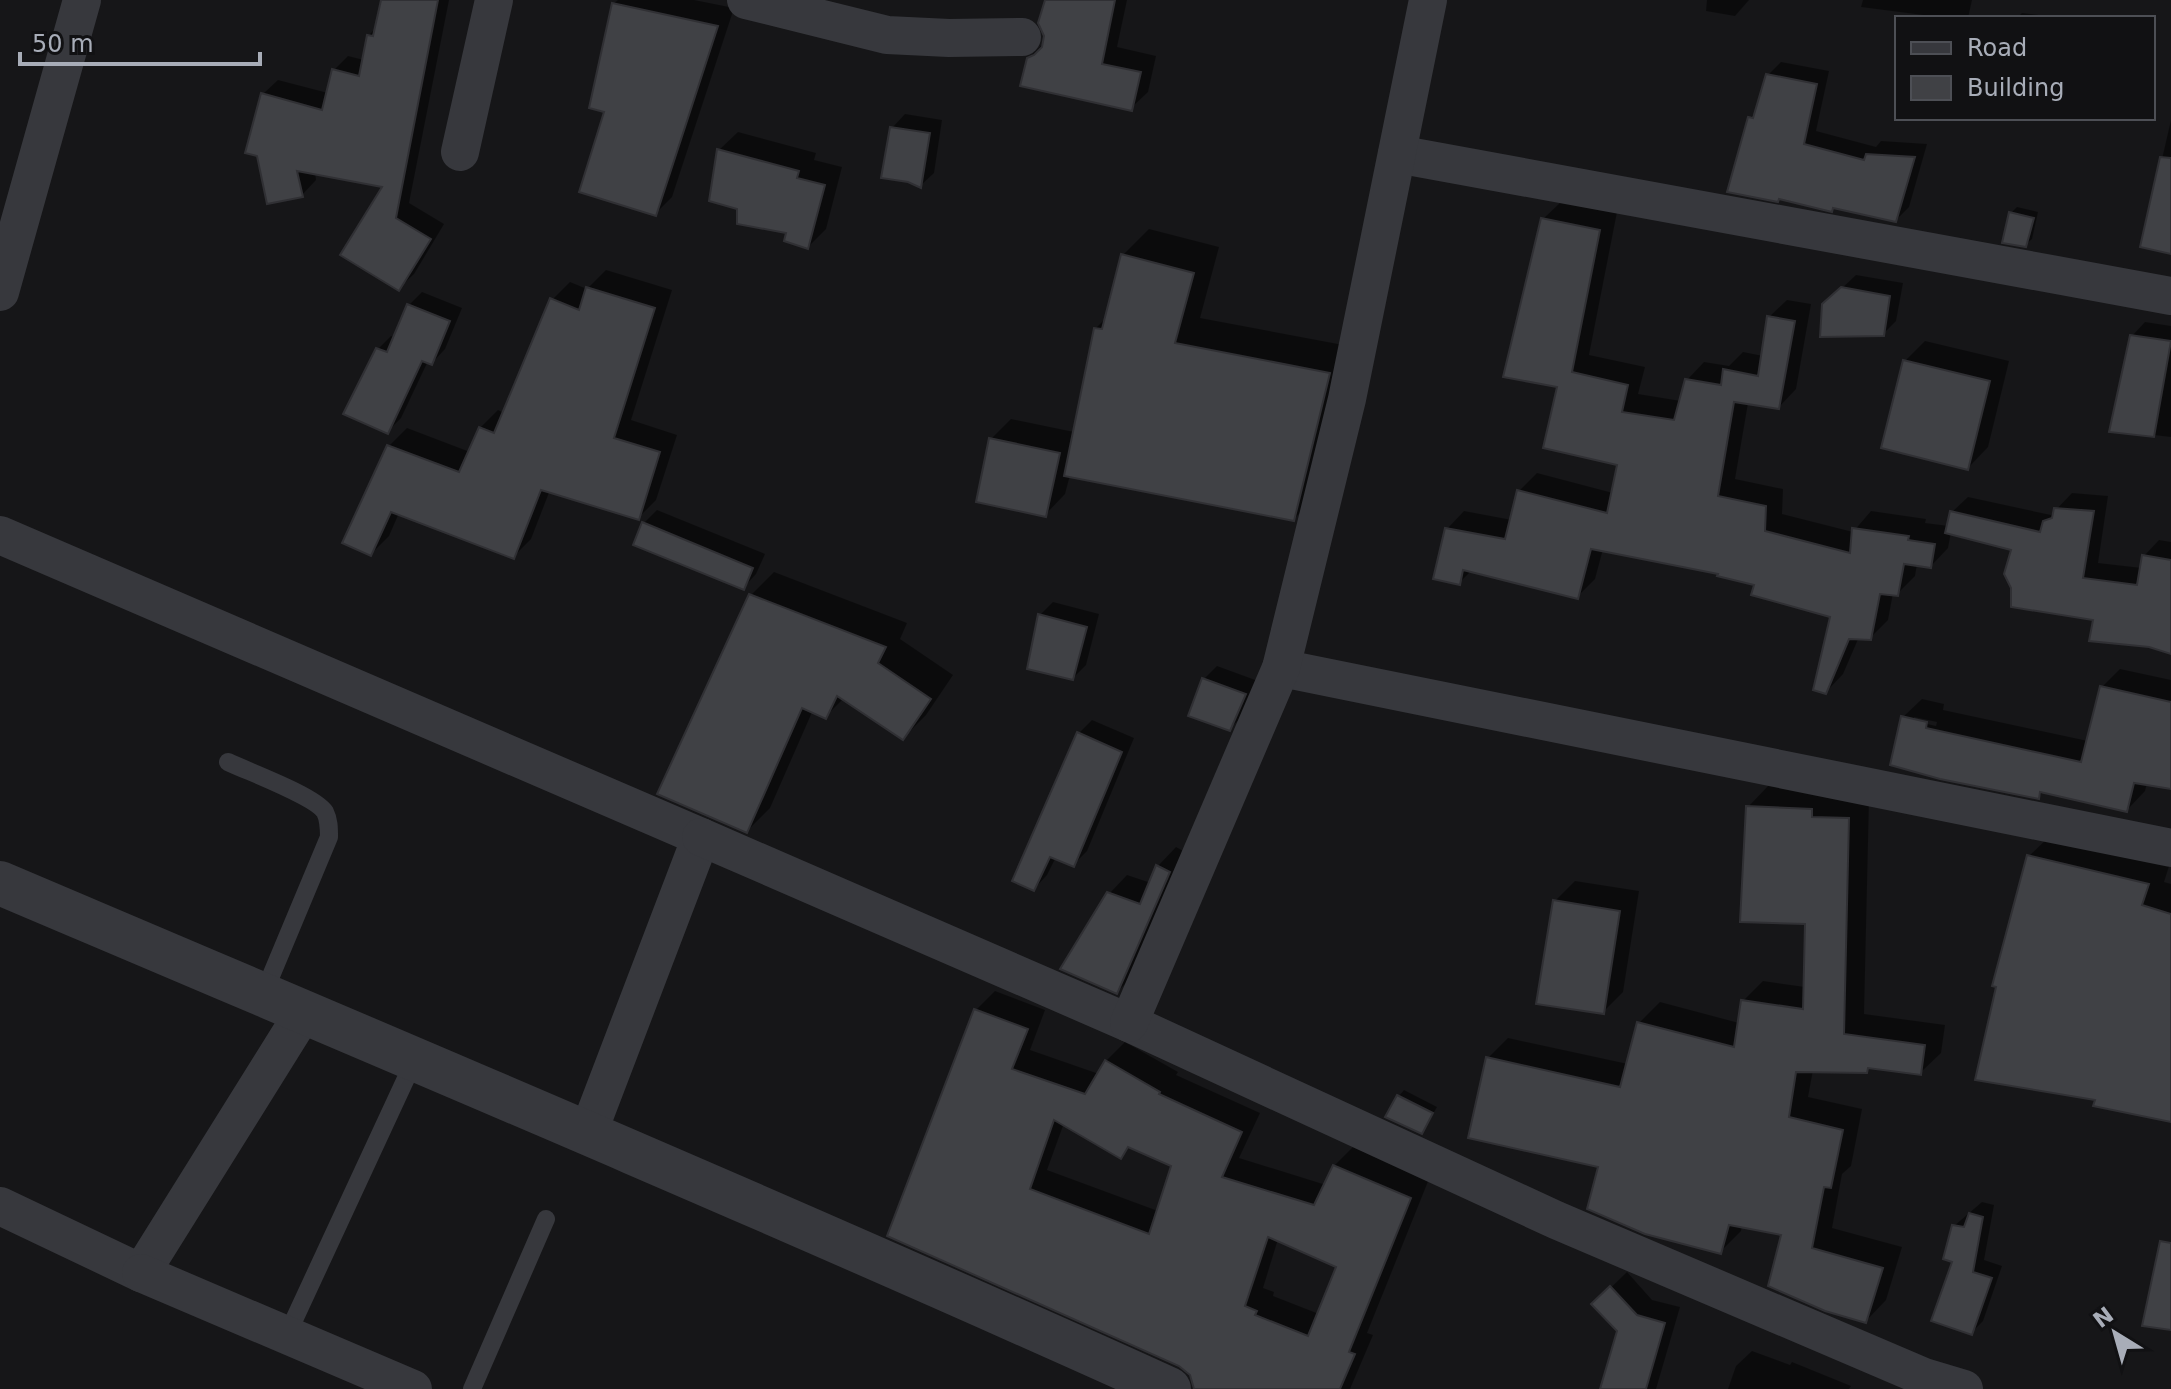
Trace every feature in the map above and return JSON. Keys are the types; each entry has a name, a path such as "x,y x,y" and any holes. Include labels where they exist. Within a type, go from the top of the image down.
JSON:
{"street":[{"path":"0,292 14,177 82,0"},
{"path":"460,152 494,0"},
{"path":"746,0 887,35 1022,37"},
{"path":"1129,1023 1281,668 1343,414 1428,0"},
{"path":"1397,154 2171,296"},
{"path":"0,535 1129,1023 1556,1220 1924,1377 1964,1389"},
{"path":"1281,668 2171,848"},
{"path":"588,1133 701,837"},
{"path":"0,883 588,1133 1169,1389"},
{"path":"141,1273 304,1012"},
{"path":"0,1206 141,1273 413,1389"}],"lane":[{"path":"228,762 309,800 323,809 329,821 329,837 263,995"},
{"path":"287,1335 415,1059"},
{"path":"472,1389 546,1219"}],"building":[{"path":"381,0 438,0 396,218 431,239 399,291 340,255 382,187 297,171 303,197 267,204 257,156 245,153 261,93 322,110 332,69 359,76 367,35 373,36"},
{"path":"1045,0 1115,0 1102,64 1141,72 1132,111 1020,86 1027,58 1042,47 1044,36 1038,23"},
{"path":"612,3 718,26 656,216 579,192 604,112 589,108"},
{"path":"1766,74 1817,84 1804,144 1864,160 1866,154 1915,157 1896,222 1833,208 1832,212 1779,199 1778,202 1727,192 1748,117 1753,118"},
{"path":"890,127 930,133 921,188 908,182 881,178"},
{"path":"717,149 799,171 797,178 825,185 808,249 784,241 786,233 737,224 737,209 709,201"},
{"path":"2160,157 2171,158 2171,254 2140,247"},
{"path":"2009,212 2034,218 2026,247 2002,243"},
{"path":"1541,218 1600,230 1572,372 1628,385 1622,412 1674,420 1685,379 1721,385 1723,369 1758,376 1767,316 1795,321 1779,409 1734,402 1718,496 1766,506 1765,531 1850,553 1852,528 1909,536 1908,540 1935,544 1931,568 1904,564 1898,596 1880,594 1871,640 1849,639 1826,694 1813,690 1830,617 1751,595 1754,585 1718,574 1591,549 1578,599 1463,570 1460,585 1433,579 1445,528 1505,539 1517,490 1607,513 1617,465 1543,448 1557,387 1503,377"},
{"path":"1121,254 1194,273 1175,343 1330,373 1294,521 1064,476 1094,328 1102,329"},
{"path":"586,287 655,308 614,438 660,452 639,520 541,490 514,559 391,512 371,556 342,543 387,445 459,472 479,427 494,433 550,298 579,310"},
{"path":"1841,287 1890,296 1884,336 1820,337 1822,304"},
{"path":"407,304 450,321 432,365 422,361 388,434 343,414 376,348 387,352"},
{"path":"2130,335 2171,341 2154,437 2109,432"},
{"path":"1903,360 1990,381 1968,470 1881,448"},
{"path":"989,438 1060,453 1046,517 976,502"},
{"path":"2054,508 2094,511 2083,578 2137,585 2142,555 2171,560 2171,654 2149,647 2089,641 2093,620 2011,607 2011,588 2004,574 2011,550 1945,533 1950,511 2040,532 2043,521 2052,518"},
{"path":"642,522 753,568 744,590 633,545"},
{"path":"749,594 886,647 878,663 931,699 903,740 837,696 826,719 802,708 747,833 657,794"},
{"path":"1038,614 1087,627 1073,680 1027,669"},
{"path":"1202,678 1246,694 1230,731 1188,716"},
{"path":"2100,686 2171,702 2171,789 2134,783 2127,812 2040,792 2039,799 1940,779 1890,765 1901,716 1927,722 1926,728 2081,762"},
{"path":"1077,732 1122,752 1074,867 1050,857 1034,891 1012,881"},
{"path":"1746,806 1812,809 1812,817 1849,818 1844,1034 1925,1045 1921,1075 1868,1068 1867,1073 1796,1072 1789,1117 1843,1130 1831,1188 1824,1187 1812,1248 1883,1268 1866,1323 1825,1311 1768,1286 1781,1235 1729,1225 1721,1254 1645,1234 1587,1209 1598,1167 1468,1138 1486,1057 1620,1087 1637,1022 1734,1047 1741,1000 1803,1009 1805,924 1740,922"},
{"path":"2027,855 2149,884 2142,905 2171,914 2171,1122 2093,1106 2095,1100 1975,1080 1996,987 1992,986"},
{"path":"1156,865 1170,872 1117,994 1060,969 1107,892 1140,904"},
{"path":"1553,900 1620,911 1604,1014 1536,1004"},
{"path":"974,1009 1028,1029 1012,1069 1085,1094 1105,1060 1159,1094 1242,1132 1222,1177 1314,1205 1333,1165 1411,1198 1349,1352 1355,1354 1340,1389 1194,1389 1190,1375 1179,1366 887,1236","holes":["1054,1120 1121,1159 1128,1147 1171,1166 1149,1234 1030,1189","1268,1237 1336,1267 1308,1336 1255,1315 1257,1311 1245,1306"]},
{"path":"1397,1095 1433,1113 1422,1134 1385,1117"},
{"path":"1969,1213 1983,1217 1973,1272 1992,1278 1972,1335 1931,1321 1952,1262 1943,1259 1952,1225 1964,1227"},
{"path":"2160,1241 2171,1243 2171,1330 2142,1326"},
{"path":"1610,1286 1637,1315 1665,1323 1646,1389 1600,1389 1617,1331 1591,1304"}]}
